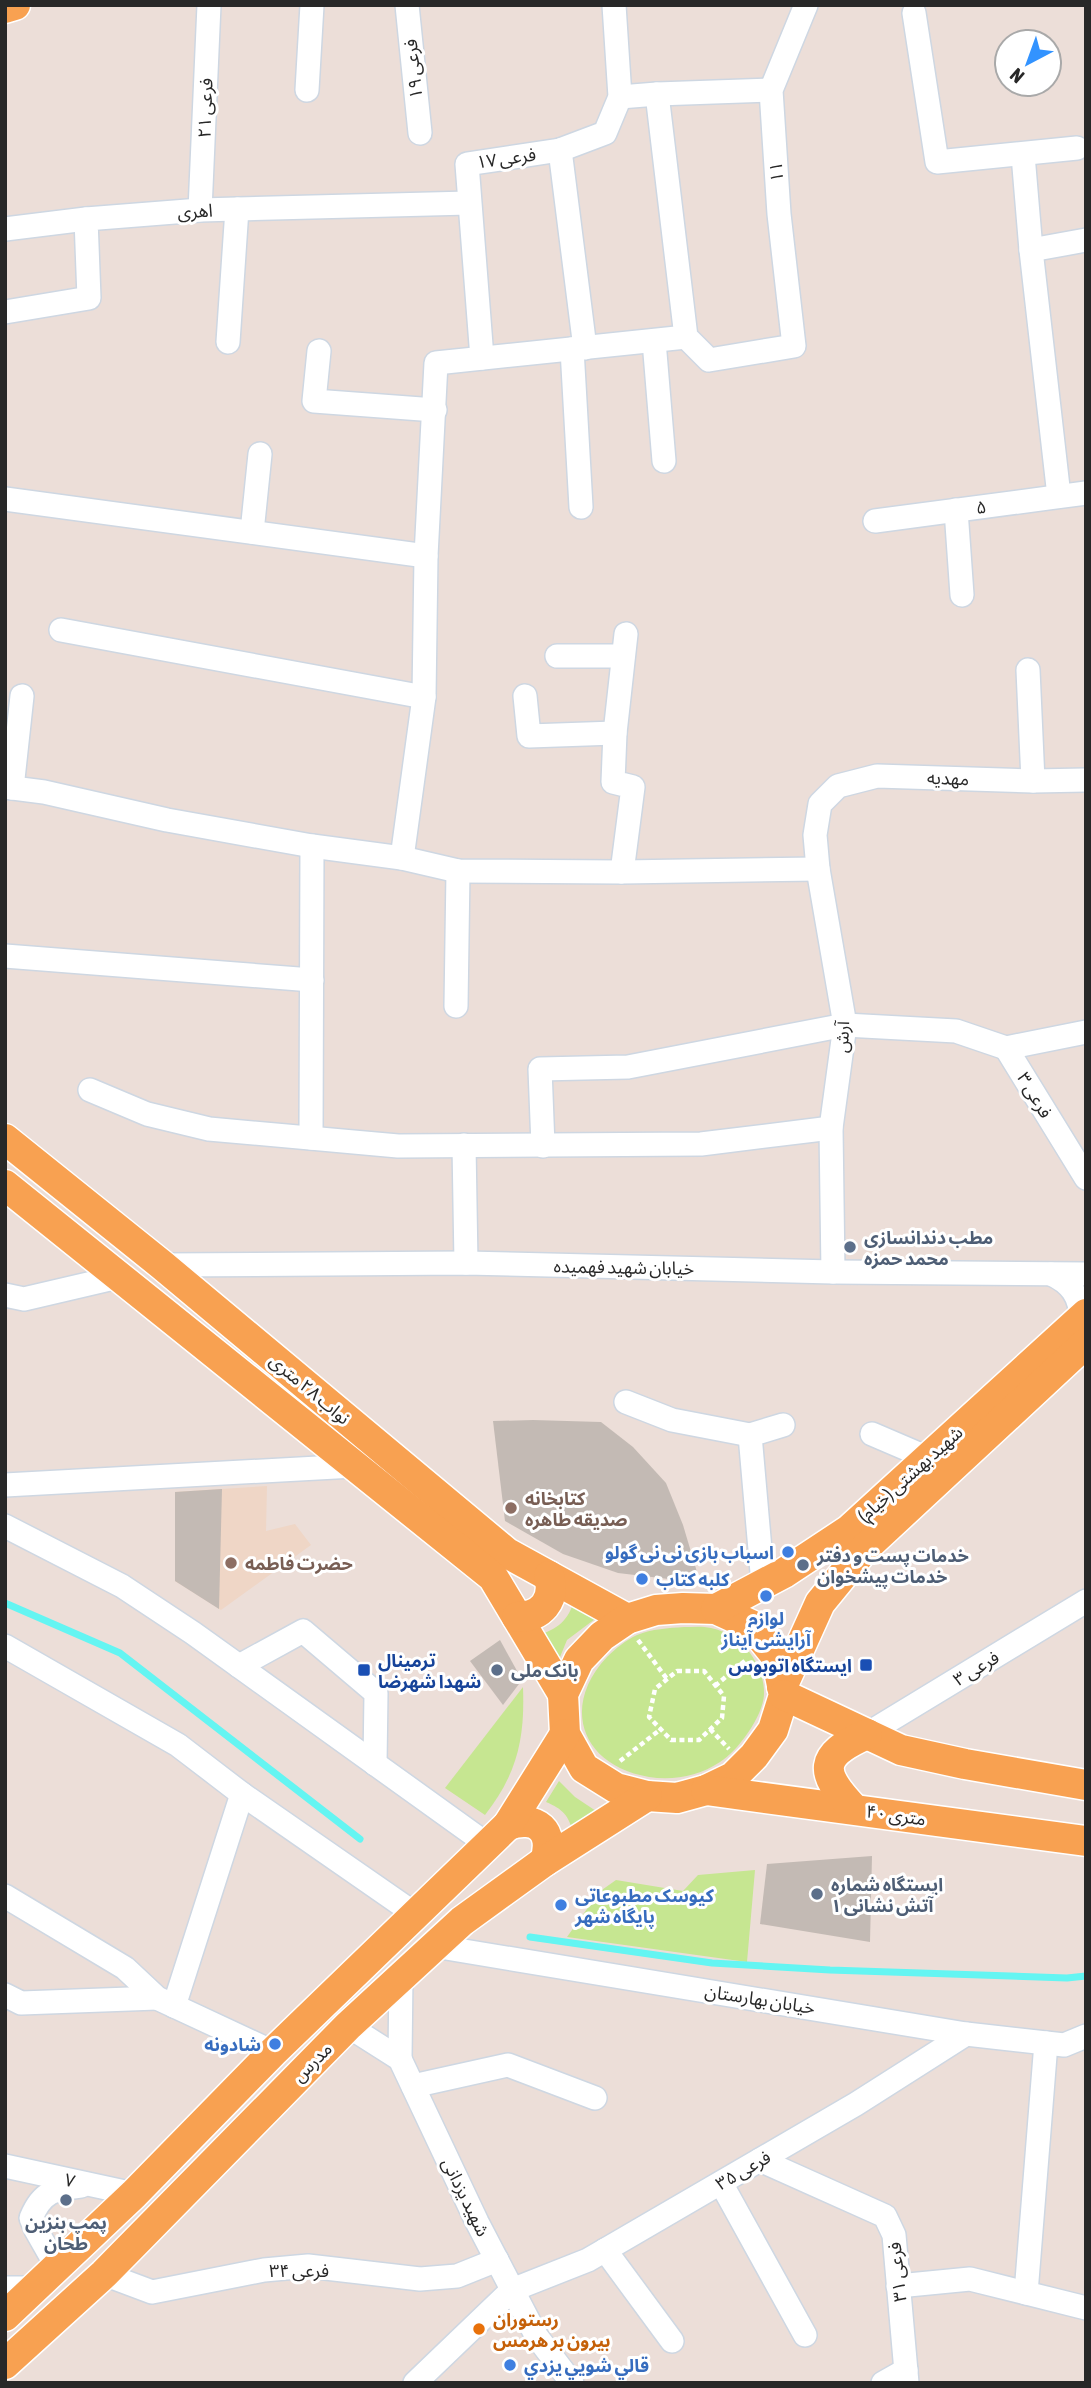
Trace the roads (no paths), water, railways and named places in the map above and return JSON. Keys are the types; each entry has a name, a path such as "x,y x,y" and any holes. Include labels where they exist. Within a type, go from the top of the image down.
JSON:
{"main road":[{"path":"5,8 15,5"},
{"name":"نواب ۲۸ متری","path":"5,1139 162,1265 507,1553 627,1619"},
{"name":"نواب ۲۸ متری","path":"5,1185 493,1577 563,1694"},
{"name":"شهید بهشتی (خیام)","path":"716,1609 763,1584 849,1530 928,1458 1084,1325"},
{"name":"شهید بهشتی (خیام)","path":"706,1790 733,1777 754,1756 773,1730 783,1691 820,1603 865,1549 1084,1325"},
{"path":"517,1617 535,1615 548,1603 552,1585 549,1576"},
{"path":"706,1790 677,1798 647,1796 616,1788 584,1768 565,1734 563,1694 579,1660 602,1636 627,1619 656,1610 716,1609 751,1625 776,1656 783,1691 867,1734 901,1749 1086,1785"},
{"name":"مدرس","path":"5,2316 134,2194 273,2052 498,1835 565,1734"},
{"path":"854,1809 835,1789 828,1772 831,1758 845,1744 867,1734"},
{"name":"۴۰ متری","path":"706,1790 1086,1841"},
{"name":"مدرس","path":"5,2364 104,2274 348,2026 462,1921 545,1861 647,1796"},
{"path":"498,1835 522,1820 536,1823 546,1833 550,1847 545,1861"}],"street":[{"name":"فرعی ۲۱","path":"200,210 209,5"},
{"path":"307,89 312,5"},
{"name":"فرعی ۱۹","path":"407,5 420,133"},
{"name":"فرعی ۱۷","path":"482,358 467,164 560,150 605,133 620,97 614,5"},
{"name":"۱۱","path":"686,337 709,360 794,346 779,214 771,90 806,5"},
{"path":"914,13 937,162 1077,148"},
{"path":"620,97 771,90"},
{"path":"402,858 424,697 426,556 436,363 686,337 657,94"},
{"path":"560,150 579,348 581,507"},
{"path":"1023,155 1059,496"},
{"name":"اهری","path":"5,229 200,210 470,203"},
{"path":"228,342 237,209"},
{"path":"5,312 89,298 86,219"},
{"path":"1031,250 1086,240"},
{"path":"654,341 664,461"},
{"path":"318,351 314,401 435,410"},
{"path":"252,532 260,454"},
{"name":"۵","path":"876,521 1086,493"},
{"path":"5,499 426,556"},
{"path":"956,510 962,595"},
{"path":"61,630 424,697"},
{"path":"557,656 624,645 613,782 633,787 622,872"},
{"path":"1028,670 1033,781"},
{"path":"23,696 9,787 44,792 167,820 312,846 402,858 458,871 818,869"},
{"path":"524,696 528,736 615,733"},
{"name":"مهدیه","path":"820,804 838,786 877,776 1033,781 1086,779"},
{"name":"آرش","path":"820,804 815,835 818,869 845,1025 831,1128 833,1272"},
{"path":"311,1138 312,846"},
{"path":"456,1006 458,871"},
{"path":"5,957 312,981"},
{"path":"543,1146 540,1069 628,1067 845,1025 956,1031 1006,1048 1086,1032"},
{"name":"فرعی ۳","path":"1006,1048 1086,1178"},
{"path":"90,1090 147,1114 209,1129 398,1146 701,1144 831,1128"},
{"path":"464,1145 467,1263"},
{"name":"خیابان شهید فهمیده","path":"162,1265 467,1263 833,1272 1086,1274"},
{"path":"1051,1274 1061,1279 1078,1297 1084,1325"},
{"path":"5,1295 24,1298 118,1278"},
{"path":"626,1402 672,1420 750,1435 783,1426"},
{"path":"872,1434 928,1458"},
{"path":"750,1435 763,1584"},
{"path":"5,1485 354,1466"},
{"path":"5,1526 122,1586 375,1764 498,1835"},
{"name":"فرعی ۳","path":"867,1734 1086,1601"},
{"path":"239,1666 303,1631 376,1693 375,1764"},
{"path":"5,1646 178,1745 242,1794 415,1914"},
{"path":"166,2002 242,1794"},
{"path":"5,1896 125,1968 166,2002 273,2052"},
{"name":"خیابان بهارستان","path":"434,1946 966,2034 1064,2045 1086,2036"},
{"path":"400,2059 401,1975"},
{"path":"11,2001 166,2002"},
{"path":"348,2026 400,2059"},
{"name":"فرعی ۳۵","path":"512,2290 588,2260 606,2250 966,2034"},
{"path":"1026,2293 1046,2042"},
{"name":"شهید یزدانی","path":"400,2059 496,2260 537,2337 572,2383"},
{"path":"413,2086 508,2066 595,2098"},
{"name":"فرعی ۳۱","path":"760,2160 885,2216 894,2235 907,2376"},
{"name":"۷","path":"5,2166 134,2194"},
{"path":"721,2183 806,2335"},
{"path":"57,2267 32,2218 37,2204 56,2189 92,2185"},
{"path":"606,2250 672,2341"},
{"name":"فرعی ۳۴","path":"104,2274 152,2292 264,2270 308,2266 420,2279 457,2276 496,2260"},
{"path":"898,2286 970,2279 1086,2308"},
{"path":"5,2288 35,2288"},
{"path":"425,2379 512,2290"},
{"path":"883,2383 907,2376"}],"waterway":[{"path":"5,1603 120,1653 360,1839"},
{"path":"530,1937 712,1963 830,1970 1067,1978 1086,1976"}],"place":[{"name":"مطب دندانسازی محمد حمزه","path":"850,1247"},
{"name":"کتابخانه صدیقه طاهره","path":"511,1508"},
{"name":"اسباب بازی نی نی گولو","path":"788,1552"},
{"name":"حضرت فاطمه","path":"231,1563"},
{"name":"خدمات پست و دفتر خدمات پیشخوان","path":"803,1565"},
{"name":"کلبه کتاب","path":"642,1579"},
{"name":"لوازم آرایشی آیناز","path":"766,1596"},
{"name":"ایستگاه اتوبوس","path":"866,1665"},
{"name":"ترمینال شهدا شهرضا","path":"364,1670"},
{"name":"بانک ملی","path":"497,1670"},
{"name":"ایستگاه شماره ۱ آتش نشانی","path":"817,1894"},
{"name":"کیوسک مطبوعاتی پایگاه شهر","path":"561,1905"},
{"name":"شادونه","path":"275,2044"},
{"name":"پمپ بنزین طحان","path":"66,2200"},
{"name":"رستوران بیرون بر هرمس","path":"479,2329"},
{"name":"قالي شويي يزدي","path":"510,2365"}]}
